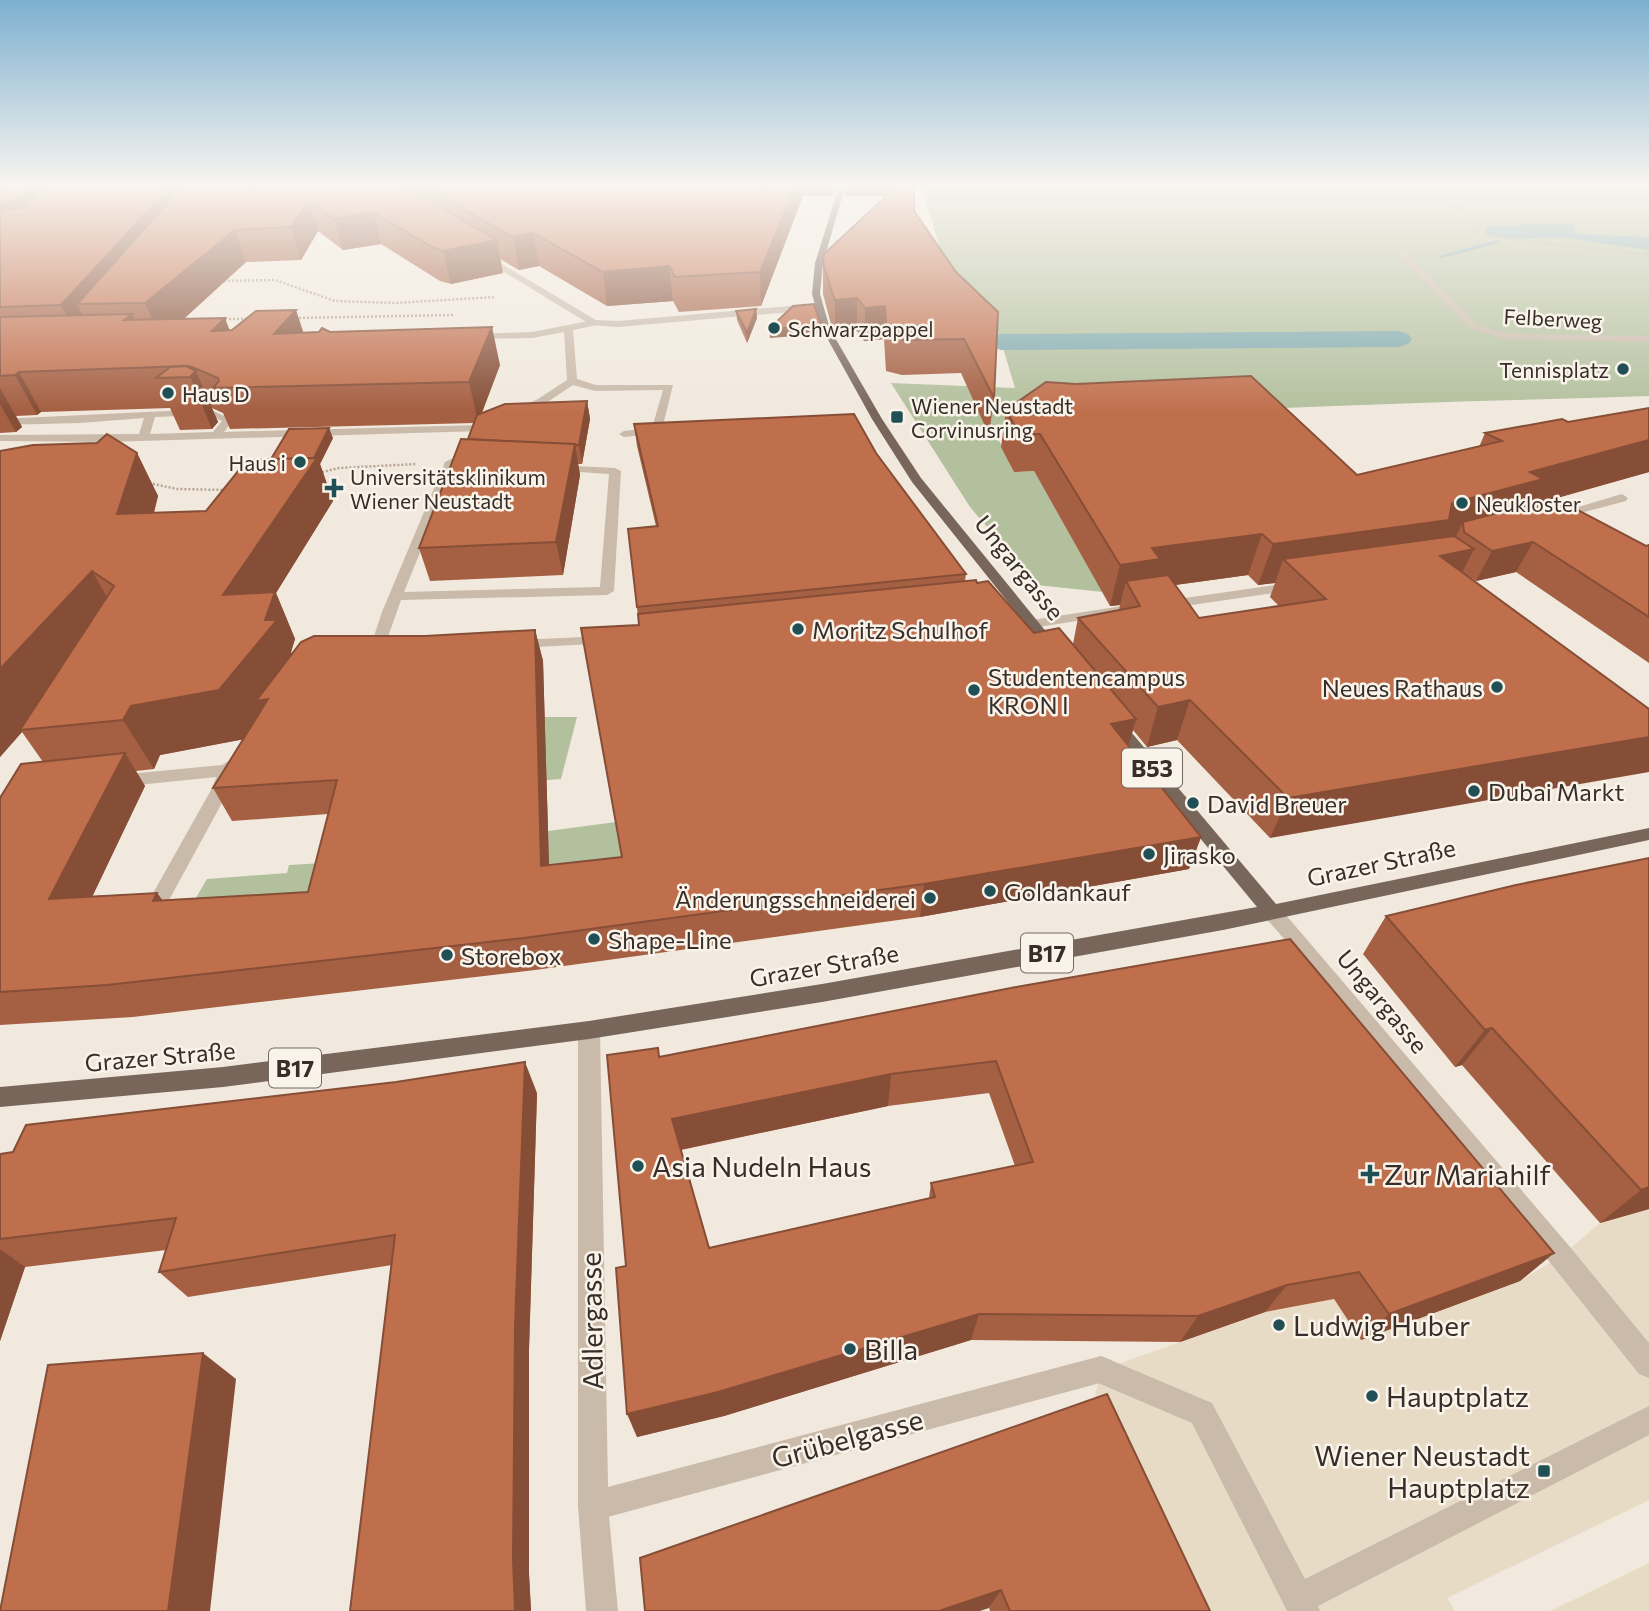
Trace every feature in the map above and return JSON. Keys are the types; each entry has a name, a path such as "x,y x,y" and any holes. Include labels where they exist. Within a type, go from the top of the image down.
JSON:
{"main road":[{"name":"Ungargasse","path":"819,262 816,294 826,329 877,419 916,480 1067,666"},
{"name":"Ungargasse","path":"1101,707 1272,912"},
{"name":"Grazer Straße","path":"0,1097 223,1077 589,1030 821,993 1272,912 1649,834"}],"street":[{"path":"497,262 594,323"},
{"name":"Felberweg","path":"1411,262 1474,327 1504,335 1649,339"},
{"path":"464,336 532,335 594,323 618,324 819,307"},
{"path":"568,329 572,381"},
{"path":"572,381 595,388 669,387 657,431 624,435"},
{"path":"0,438 68,437 89,441 143,437 481,428 542,401 572,381"},
{"path":"0,422 209,412 228,420 216,435"},
{"path":"143,437 151,414"},
{"path":"68,437 80,420"},
{"path":"376,651 451,462 492,464"},
{"path":"396,596 607,591 615,471 547,467"},
{"path":"1543,519 1622,498"},
{"path":"1032,624 1310,584"},
{"path":"994,602 1013,600"},
{"path":"499,645 622,640"},
{"path":"106,782 226,770 240,761 255,740"},
{"path":"162,895 220,790 226,770"},
{"name":"Ungargasse","path":"1272,912 1331,979 1649,1364"},
{"name":"Adlergasse","path":"589,1030 593,1506 602,1611"},
{"name":"Grübelgasse","path":"593,1506 1101,1370 1202,1413 1302,1605"},
{"path":"1302,1605 1544,1471 1649,1420"}],"path":[{"path":"219,281 275,280 335,301 395,303 506,299"},
{"path":"294,318 464,315"},
{"path":"213,320 253,319"},
{"path":"315,474 339,468 451,462"},
{"path":"147,483 177,489 230,490"}],"green space":[{"path":"944,262 1649,262 1649,396 1238,410 993,428 1014,472 1034,471 1103,592 1037,585 970,507 891,383 1015,388 1000,338"},
{"path":"541,717 577,717 561,779 522,782"},
{"path":"616,822 628,890 550,899 548,831"},
{"path":"340,862 325,924 180,925 207,879 287,873 289,865"}],"shaded area":[{"name":"Hauptplatz","path":"1649,1209 1649,1500 1447,1598 1455,1611 1175,1611 1089,1422 1101,1370 1265,1312 1334,1299 1362,1340 1520,1281 1561,1256 1600,1223"},
{"path":"1649,1563 1649,1611 1550,1611 1592,1591"}],"building":[{"path":"0,262 101,262 61,305 0,307"},
{"path":"115,262 195,262 145,303 77,304"},
{"path":"585,262 764,262 760,272 675,277 669,266 603,272"},
{"path":"949,262 998,312 994,398 964,339 904,340 887,336 885,306 865,308 857,298 835,300 823,263"},
{"path":"814,304 821,325 769,329 793,306"},
{"path":"756,309 747,333 736,311"},
{"path":"296,310 274,334 319,332 322,328 330,332 492,327 469,382 213,388 219,381 218,378 186,366 19,372 15,375 0,376 0,317 132,314 124,320 225,318 212,331 232,330 256,311"},
{"path":"186,366 196,371 190,377 156,378 170,367"},
{"path":"1251,376 1357,475 1502,441 1485,433 1562,419 1568,422 1649,408 1649,440 1530,472 1543,479 1452,503 1449,520 1273,544 1262,534 1152,548 1160,559 1120,565 1040,434 1019,434 1006,410 1046,382 1076,384"},
{"path":"587,401 579,445 468,439 477,415 505,404"},
{"path":"854,414 876,453 966,574 637,607 628,529 658,526 634,424"},
{"path":"329,428 314,458 271,459 289,429"},
{"path":"107,434 137,453 117,514 206,511 247,460 317,458 223,595 275,592 265,620 277,620 219,690 131,706 123,720 20,730 114,586 92,571 0,669 0,451 33,445 97,443"},
{"path":"461,439 575,444 556,542 419,548"},
{"path":"1555,498 1646,546 1649,545 1649,617 1533,542 1492,551 1464,532 1463,522"},
{"path":"1454,536 1474,549 1440,556 1649,709 1649,737 1288,798 1190,700 1158,707 1078,618 1140,606 1126,581 1168,575 1199,618 1326,599 1283,559"},
{"path":"976,580 977,583 988,581 1034,633 1059,628 1136,719 1111,724 1201,837 924,884 524,938 107,985 0,992 0,798 21,764 125,753 49,899 157,893 153,901 308,892 337,780 213,788 268,699 256,701 301,642 314,636 425,636 535,630 541,866 622,857 581,628 639,625 638,614"},
{"path":"1649,858 1649,1187 1641,1190 1492,1028 1485,1030 1386,916 1516,885"},
{"path":"1290,939 1554,1253 1389,1314 1359,1272 1287,1285 1198,1316 979,1314 718,1392 627,1414 616,1268 626,1266 607,1055 658,1048 659,1057 1016,987","holes":["996,1061 1033,1162 931,1183 935,1197 709,1248 672,1119 891,1074"]},
{"path":"525,1062 515,1325 515,1611 350,1611 395,1235 159,1272 176,1218 0,1239 0,1154 13,1152 26,1125 396,1082"},
{"path":"203,1353 168,1611 0,1611 48,1365"},
{"path":"1107,1394 1210,1611 1010,1611 1001,1590 939,1611 645,1611 640,1558"}],"waterway":[{"path":"1001,342 1399,339"}],"place":[{"name":"Schwarzpappel","path":"774,328"},
{"name":"Tennisplatz","path":"1623,369"},
{"name":"Haus D","path":"168,393"},
{"name":"Wiener Neustadt Corvinusring","path":"897,417"},
{"name":"Haus i","path":"300,462"},
{"name":"Universitätsklinikum Wiener Neustadt","path":"334,488"},
{"name":"Neukloster","path":"1462,503"},
{"name":"Moritz Schulhof","path":"798,629"},
{"name":"Neues Rathaus","path":"1497,687"},
{"name":"Studentencampus KRON I","path":"974,690"},
{"name":"Dubai Markt","path":"1474,791"},
{"name":"David Breuer","path":"1193,803"},
{"name":"Jirasko","path":"1149,854"},
{"name":"Goldankauf","path":"990,891"},
{"name":"Änderungsschneiderei","path":"930,898"},
{"name":"Shape-Line","path":"594,939"},
{"name":"Storebox","path":"447,955"},
{"name":"Asia Nudeln Haus","path":"638,1166"},
{"name":"Zur Mariahilf","path":"1370,1174"},
{"name":"Ludwig Huber","path":"1279,1325"},
{"name":"Billa","path":"850,1349"},
{"name":"Hauptplatz","path":"1372,1396"},
{"name":"Wiener Neustadt Hauptplatz","path":"1544,1471"}]}
